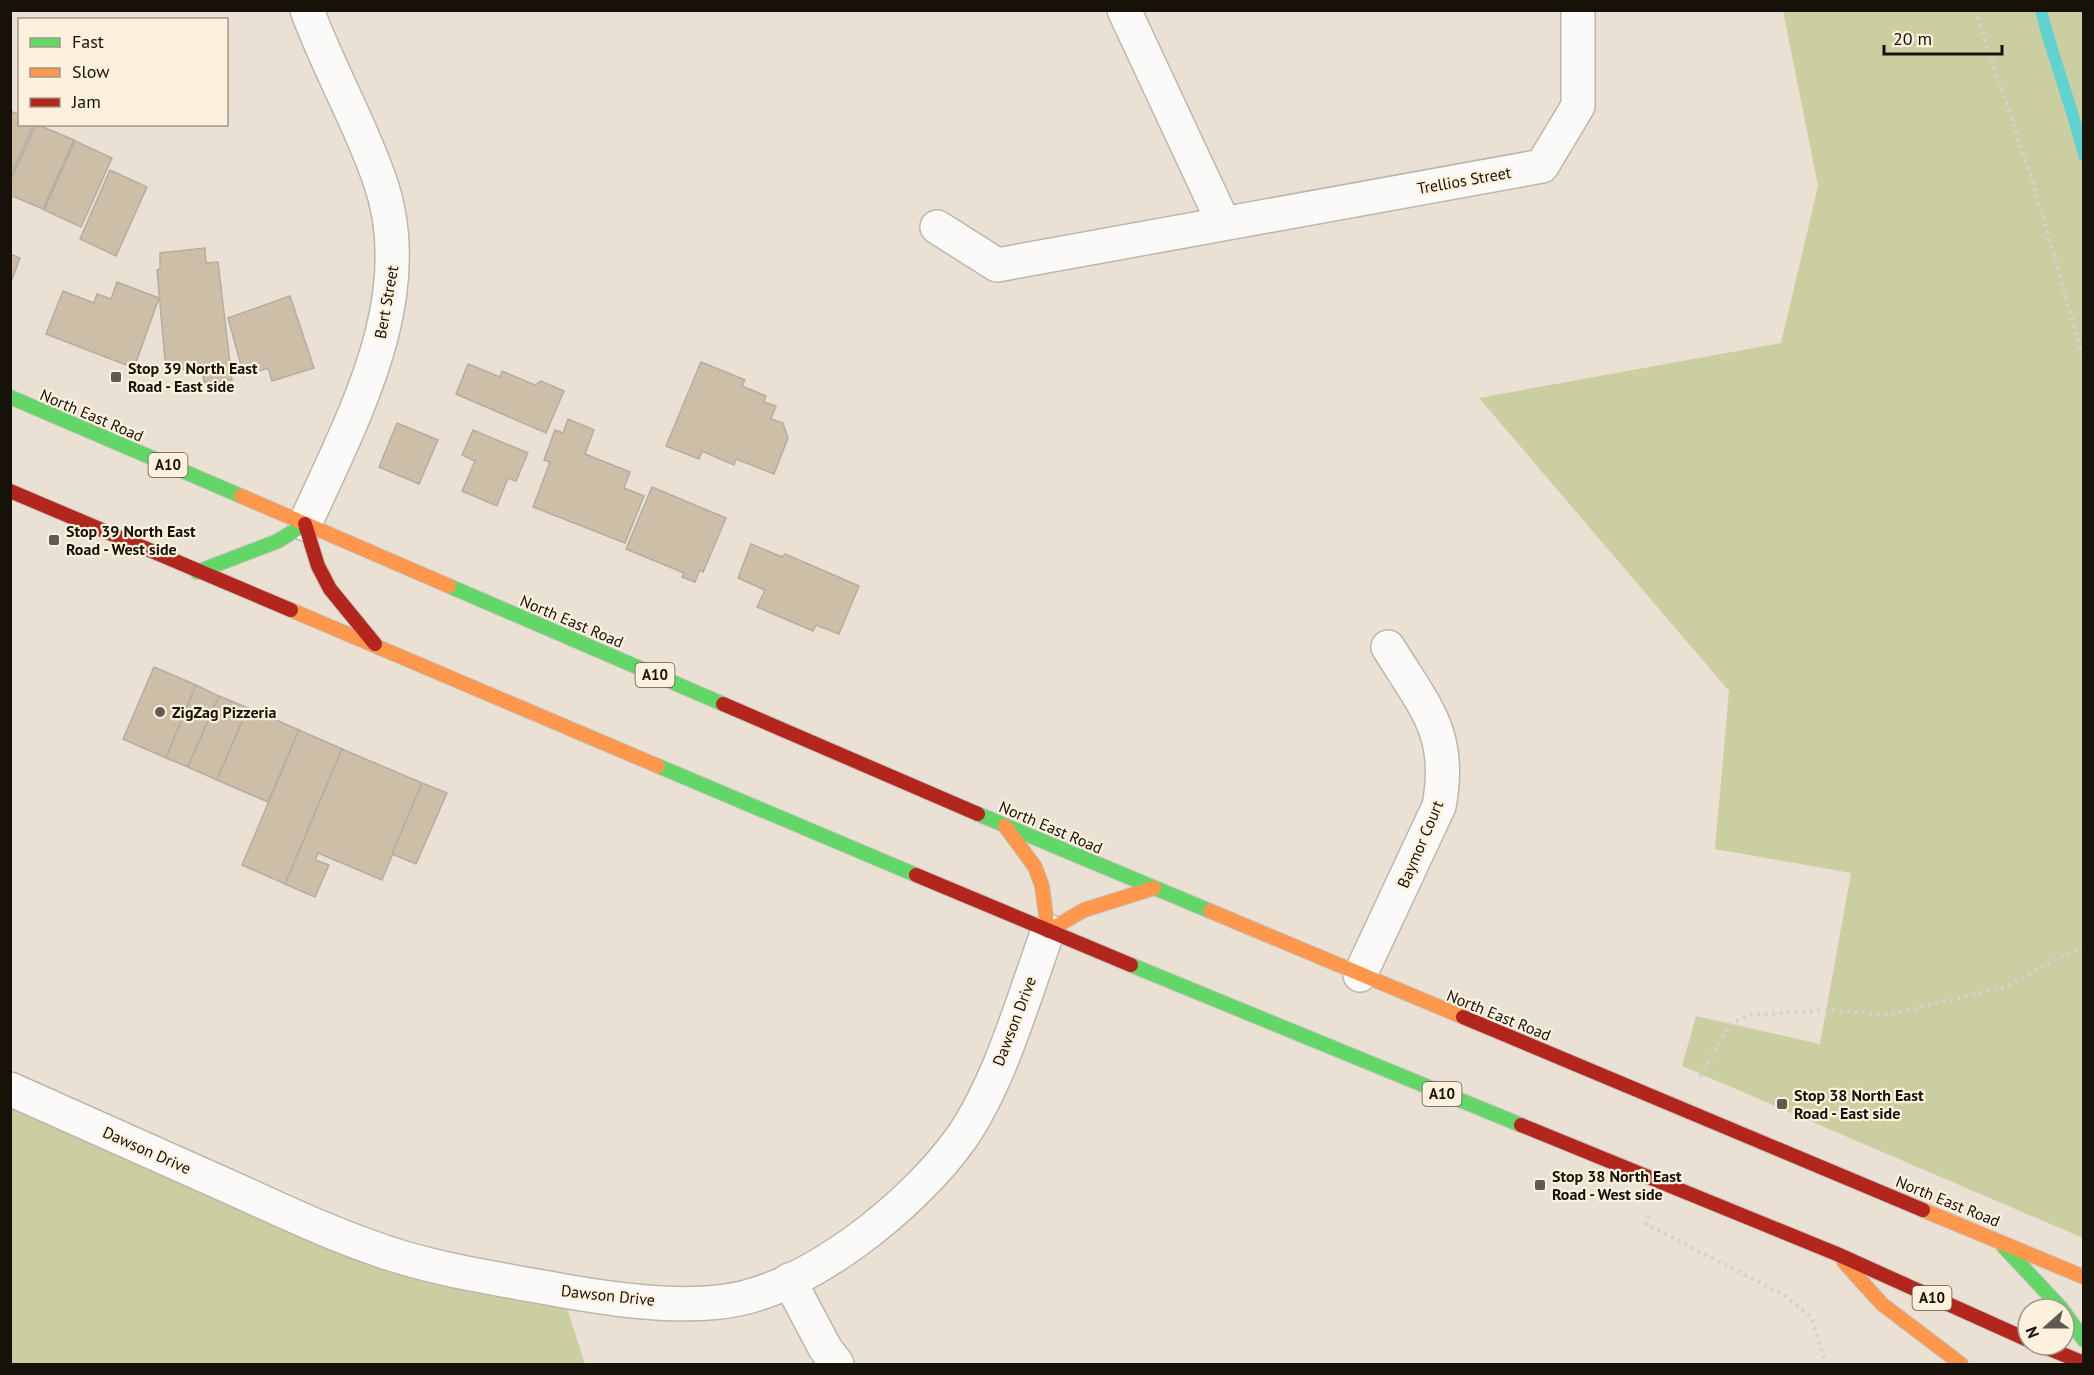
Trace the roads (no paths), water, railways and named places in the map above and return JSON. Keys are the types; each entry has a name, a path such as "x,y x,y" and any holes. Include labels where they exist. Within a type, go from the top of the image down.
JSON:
{"highway":[{"name":"North East Road","path":"10,397 1005,826 1994,1237 2084,1277"},
{"name":"A10","path":"10,491 1048,931 1838,1254 2016,1335"},
{"path":"197,572 278,541 305,524 318,566 330,589 379,647"},
{"path":"1005,826 1035,867 1042,886 1048,931 1084,910 1154,888"},
{"path":"1994,1237 2051,1297"},
{"path":"1838,1254 1873,1297 1899,1318 1948,1351 1961,1365"},
{"path":"2069,1357 2084,1363"}],"street":[{"name":"Bert Street","path":"305,524 364,388 380,341 394,262 391,220 380,178 326,61 307,10"},
{"path":"1124,10 1223,222"},
{"name":"Trellios Street","path":"937,227 997,265 1223,222 1542,166 1578,106 1578,11"},
{"name":"Baymor Court","path":"1360,975 1439,806 1445,777 1442,746 1431,718 1388,646"},
{"name":"Dawson Drive","path":"10,1089 306,1221 384,1252 423,1263 586,1295 684,1303 721,1302 789,1280 827,1262 865,1234 933,1173 963,1135 983,1098 1009,1038 1048,931"},
{"path":"789,1280 825,1348 837,1365"}],"waterway":[{"path":"2041,10 2084,155"}],"place":[{"name":"Stop 39 North East Road - East side","path":"116,377"},
{"name":"Stop 39 North East Road - West side","path":"54,540"},
{"name":"ZigZag Pizzeria","path":"160,712"},
{"name":"Stop 38 North East Road - East side","path":"1782,1104"},
{"name":"Stop 38 North East Road - West side","path":"1540,1185"}]}
